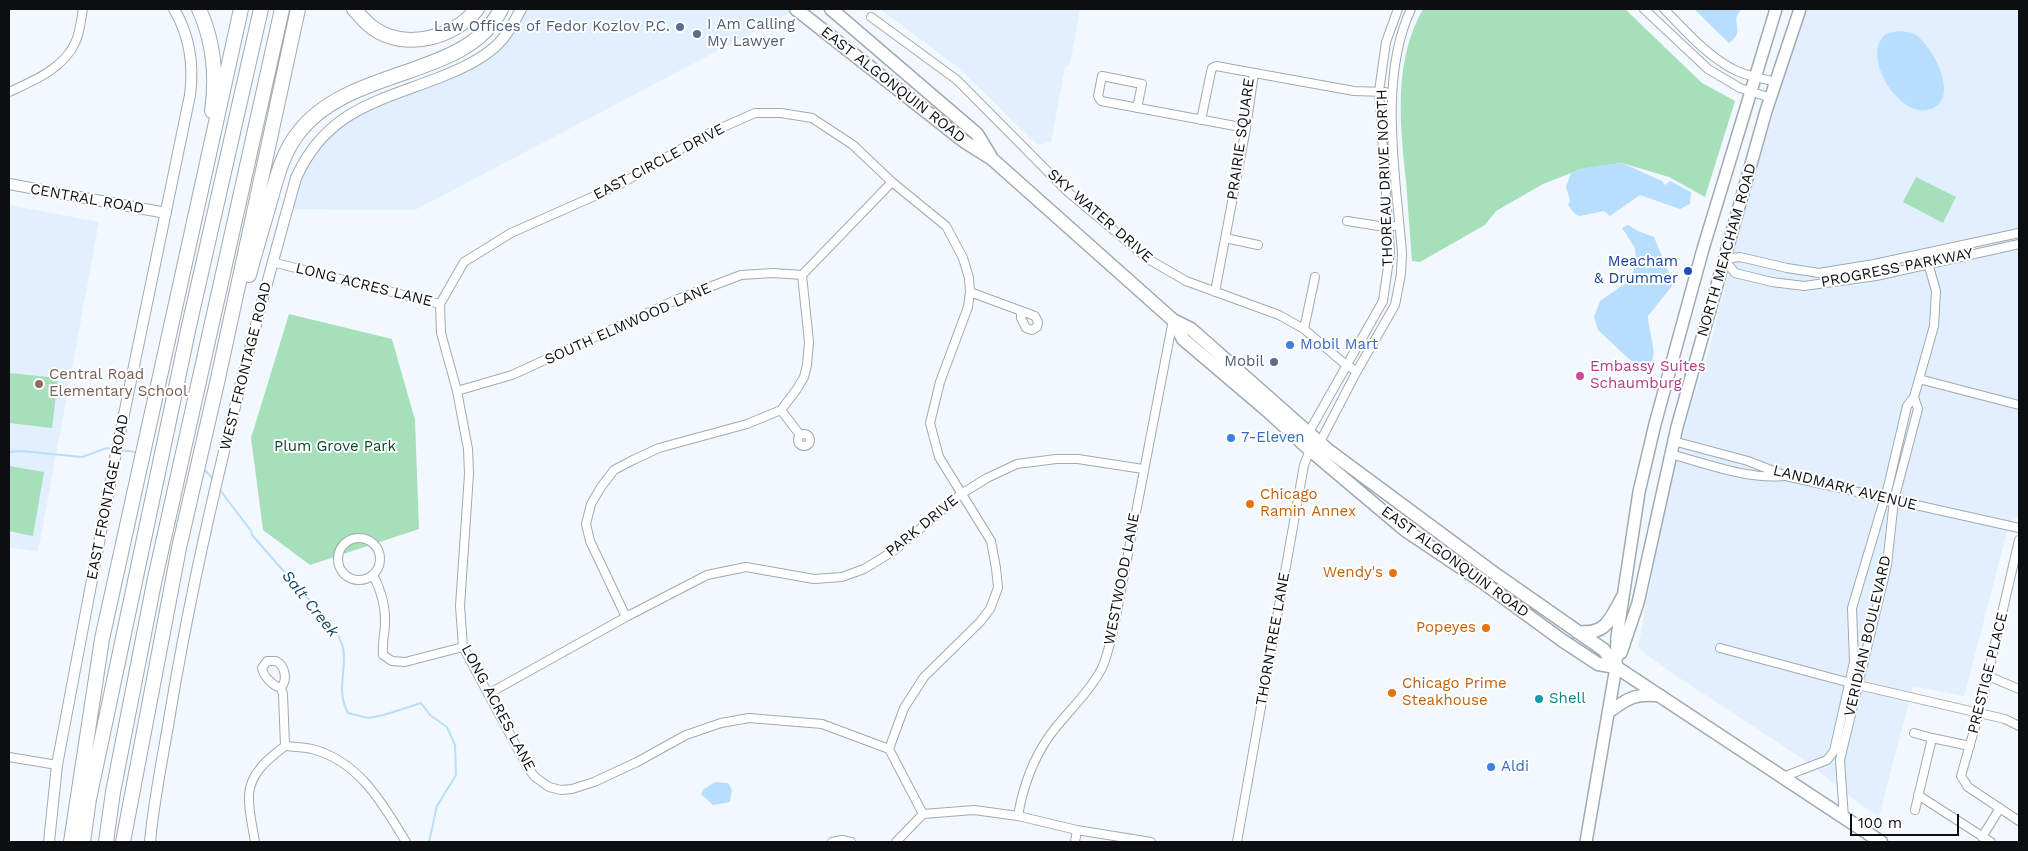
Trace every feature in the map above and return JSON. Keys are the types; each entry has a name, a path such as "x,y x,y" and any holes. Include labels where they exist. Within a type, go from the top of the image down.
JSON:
{"highway":[{"path":"197,210 213,100 213,54 199,9"},
{"path":"71,842 102,639 241,9"},
{"path":"83,842 89,799 189,326 261,9"},
{"path":"106,842 113,792 154,583 282,9"},
{"path":"123,842 179,548 217,383 298,9"},
{"path":"354,9 374,29 392,37 412,40 445,33 462,24 477,9"},
{"path":"217,383 278,174 285,156 298,133 316,115 347,94 447,56 468,46 486,31 501,9"}],"main road":[{"name":"EAST ALGONQUIN ROAD","path":"796,9 965,142 992,159 1173,320 1192,329 1309,432 1315,446 1405,530 1481,580 1598,664 1616,667"},
{"name":"EAST ALGONQUIN ROAD","path":"831,9 977,134 992,159"},
{"name":"NORTH MEACHAM ROAD","path":"1586,842 1616,667 1617,637 1622,598 1639,492 1660,405 1703,249 1776,9"},
{"name":"NORTH MEACHAM ROAD","path":"1616,667 1638,603 1673,441 1771,98 1800,9"},
{"name":"EAST ALGONQUIN ROAD","path":"1173,320 1183,339 1315,446 1604,650 1616,667 1881,842"},
{"path":"1577,632 1594,632 1605,626 1622,598"},
{"path":"1608,713 1630,697 1642,695 1661,696"}],"street":[{"path":"9,92 48,72 69,53 75,43 83,9"},
{"name":"EAST FRONTAGE ROAD","path":"49,842 57,765 119,437 190,95 191,58 186,33 174,9"},
{"name":"WEST FRONTAGE ROAD","path":"150,842 180,654 214,496 272,262 296,178 319,140 337,122 368,105 459,70 498,44 521,9"},
{"name":"THOREAU DRIVE NORTH","path":"1309,432 1383,301 1390,253 1379,92 1386,42 1398,9"},
{"name":"THOREAU DRIVE NORTH","path":"1315,446 1395,305 1401,274 1402,253 1392,92 1398,45 1411,9"},
{"path":"1644,9 1708,69 1740,88 1771,98"},
{"path":"1664,9 1714,57 1731,68 1776,82"},
{"name":"SKY WATER DRIVE","path":"871,17 957,80 1068,192 1148,260 1186,281 1279,315 1304,329 1346,365 1357,371"},
{"name":"PRAIRIE SQUARE","path":"1201,120 1212,68 1220,66 1254,73 1246,128 1215,292"},
{"path":"1254,73 1354,91 1392,92"},
{"path":"1138,108 1142,84 1102,76 1099,100 1138,108 1246,128"},
{"name":"EAST CIRCLE DRIVE","path":"440,304 464,262 511,233 617,186 705,135 755,113 781,113 812,118 853,145 892,182 946,226 963,258 969,278 970,292"},
{"path":"626,617 590,541 586,524 592,504 601,487 614,470 659,448 747,424 781,410 804,377 807,365 809,342 802,275 892,182"},
{"name":"CENTRAL ROAD","path":"9,184 166,213"},
{"path":"1347,221 1388,227 1400,226"},
{"name":"PROGRESS PARKWAY","path":"1724,259 1740,257 1819,273 1874,264 2019,233"},
{"path":"1225,238 1258,245"},
{"name":"PROGRESS PARKWAY","path":"1724,259 1735,273 1772,282 1804,286 1876,276 2019,244"},
{"name":"VERIDIAN BOULEVARD","path":"1783,777 1827,760 1834,751 1854,662 1852,608 1884,498 1907,406 1914,397 1934,326 1936,291 1925,253"},
{"name":"LONG ACRES LANE","path":"272,262 440,304 441,333 457,390 468,450 469,474 460,606 463,647 531,772 540,782 554,790 572,789 594,782 638,762 686,735 720,723 749,718 822,724 889,749"},
{"name":"SOUTH ELMWOOD LANE","path":"457,390 512,375 678,299 741,275 773,273 802,275"},
{"path":"1304,329 1315,277"},
{"path":"923,814 889,749 904,708 924,678 980,622 990,609 998,588 990,541 939,457 930,423 949,358 968,306 970,292 1021,312"},
{"name":"WESTWOOD LANE","path":"1018,816 1022,794 1030,770 1050,735 1089,688 1102,667 1113,632 1173,320"},
{"path":"1919,379 2019,406"},
{"name":"VERIDIAN BOULEVARD","path":"1844,818 1840,760 1887,565 1894,500 1918,409 1914,397"},
{"path":"781,410 800,435"},
{"name":"LANDMARK AVENUE","path":"1673,441 1748,461 1786,476 2019,528"},
{"name":"THORNTREE LANE","path":"1237,842 1304,464 1315,446"},
{"path":"1670,454 1746,473 1772,477 1786,476"},
{"name":"PARK DRIVE","path":"488,694 626,617 707,575 746,567 814,579 842,577 864,569 895,550 961,494 987,478 1017,464 1056,459 1078,459 1144,469"},
{"path":"353,539 367,540 378,549 380,563 374,575 361,581 347,577 342,573 337,560 342,547 347,542 353,539"},
{"name":"PRESTIGE PLACE","path":"2000,808 1968,787 1961,776 1979,713 2019,540"},
{"path":"374,575 380,588 383,604 385,625 382,644 383,655 392,661 405,662 463,647"},
{"path":"1720,648 1849,683 2005,719 2019,726"},
{"path":"1988,676 2019,685"},
{"path":"281,688 283,694 285,746"},
{"path":"1914,733 1970,746"},
{"path":"1915,810 1932,738"},
{"path":"255,842 248,795 255,776 265,762 285,746 313,749 345,764 367,783 406,842"},
{"path":"9,757 57,765"},
{"path":"1918,795 1991,842"},
{"path":"1982,836 2000,808 2019,821"},
{"path":"896,842 923,814 974,810 1018,816 1077,830 1151,842"},
{"path":"1075,842 1077,830"},
{"path":"832,842 842,840 852,842"}],"shaded area":[{"path":"521,9 797,9 415,210 288,209 296,178 328,130 489,51"},
{"path":"880,9 1080,9 1070,65 1065,67 1051,142 1038,145 955,65"},
{"path":"1803,9 2019,9 2019,517 2010,521 1964,696 1913,686 1879,817 1807,762 1666,669 1638,648 1664,512 1688,416 1709,350 1734,251"},
{"name":"Central Road Elementary School","path":"9,205 99,222 38,552 9,547"}],"green space":[{"path":"1423,9 1625,9 1702,83 1735,101 1705,197 1669,177 1622,163 1581,169 1543,184 1496,211 1485,225 1420,262 1412,261 1402,137 1401,93 1407,50 1413,29"},
{"path":"1916,177 1956,197 1943,223 1903,202"},
{"name":"Plum Grove Park","path":"289,314 392,339 415,420 419,529 310,565 263,530 251,438"},
{"path":"9,373 58,378 52,428 9,423"},
{"path":"9,466 44,472 33,536 9,531"}],"water":[{"path":"1694,9 1742,9 1738,13 1737,34 1734,39 1729,43"},
{"path":"1901,31 1914,34 1923,42 1937,63 1942,75 1943,97 1938,105 1927,110 1916,109 1904,103 1894,94 1885,81 1880,68 1877,55 1879,43 1886,34"},
{"path":"1622,163 1662,181 1665,185 1670,181 1691,192 1690,204 1680,209 1640,195 1610,216 1604,211 1579,216 1574,213 1568,205 1570,200 1566,187 1571,173 1584,168"},
{"path":"1628,225 1654,237 1671,278 1672,286 1648,316 1653,357 1652,361 1648,364 1640,365 1629,359 1598,330 1594,317 1600,301 1630,280 1636,263 1635,248 1622,228"},
{"path":"715,782 728,783 732,790 730,802 713,805 701,794 704,789"}],"waterway":[{"name":"Salt Creek","path":"9,452 21,451 82,457 107,448 112,449"},
{"name":"Salt Creek","path":"120,450 135,452"},
{"name":"Salt Creek","path":"203,468 213,479"},
{"name":"Salt Creek","path":"220,490 251,531 252,535 337,632 343,647 342,696 348,713 368,718 421,703 430,715 447,727 455,745 456,775 437,806 429,842"}],"place":[{"name":"Law Offices of Fedor Kozlov P.C.","path":"680,27"},
{"name":"I Am Calling My Lawyer","path":"697,34"},
{"name":"Meacham & Drummer","path":"1688,271"},
{"name":"Mobil Mart","path":"1290,345"},
{"name":"Mobil","path":"1274,362"},
{"name":"Embassy Suites Schaumburg","path":"1580,376"},
{"name":"Central Road Elementary School","path":"39,384"},
{"name":"7-Eleven","path":"1231,438"},
{"name":"Chicago Ramin Annex","path":"1250,504"},
{"name":"Wendy's","path":"1393,573"},
{"name":"Popeyes","path":"1486,628"},
{"name":"Chicago Prime Steakhouse","path":"1392,693"},
{"name":"Shell","path":"1539,699"},
{"name":"Aldi","path":"1491,767"}]}
